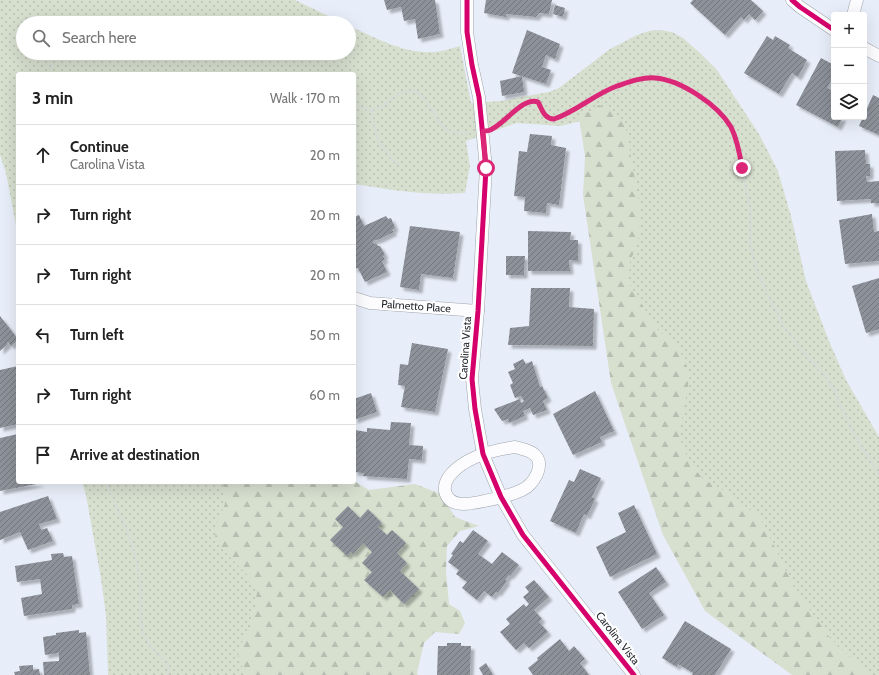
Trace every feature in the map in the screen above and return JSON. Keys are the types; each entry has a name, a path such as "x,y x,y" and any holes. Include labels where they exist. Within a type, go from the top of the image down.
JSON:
{"street":[{"name":"Carolina Vista","path":"467,0 467,32 479,98 486,168 478,311 472,379 475,409 483,454 501,497 523,535 634,675"},
{"path":"792,0 831,28"},
{"path":"854,12 857,0"},
{"path":"867,50 879,56"},
{"name":"Palmetto Place","path":"356,299 370,303 478,311"},
{"path":"515,447 528,450 538,458 538,472 534,481 523,490 470,504 454,503 446,494 445,489 450,474 458,467 483,454 515,447"}],"path":[{"path":"50,72 51,60"},
{"path":"356,106 372,110 381,106 398,94 414,91 421,96 436,120 447,130 463,133 493,129 523,104 530,101 538,102 547,117 554,119 616,87 646,78 663,79 679,84 701,98 721,113 732,129 740,153 750,208 750,244 758,274 783,325 801,350 826,377 833,387 845,416 879,473"},
{"path":"372,110 373,125 379,142 388,156 399,166"},
{"path":"107,484 130,538 136,559 141,586 141,616 143,633 151,648 167,662 169,666 168,675"}],"green space":[{"path":"0,0 295,0 328,16 16,16 16,60 356,60 356,29 401,48 424,52 435,52 460,46 471,103 500,101 549,92 559,88 610,49 637,35 649,31 659,30 672,32 683,38 717,70 759,134 778,171 791,216 806,281 846,380 879,437 879,675 827,675 665,491 596,117 561,126 516,123 466,141 470,166 465,193 423,193 356,184 356,72 16,72 16,226 6,173 0,155"},
{"path":"599,105 614,113 625,124 641,213 638,242 630,262 628,282 658,330 679,348 690,375 679,436 689,462 703,479 721,489 760,517 795,589 830,638 869,675 792,675 705,611 663,535 611,383 583,195 585,156 579,118"},
{"path":"356,482 369,490 415,484 441,494 455,517 479,526 460,531 447,546 446,571 449,604 460,611 465,623 459,634 435,632 424,643 417,673 418,675 245,675 238,655 255,609 257,591 248,576 223,550 215,538 218,518 225,504 223,484 356,484"},
{"path":"83,484 254,484 302,675 108,675 106,615 86,495"}],"building":[{"path":"384,0 435,0 440,34 418,39 415,19 404,21 401,7 387,10"},
{"path":"486,0 552,0 549,14 539,13 536,17 506,14 506,17 484,13"},
{"path":"693,0 751,0 763,11 755,20 749,14 744,20 741,17 725,35 690,3"},
{"path":"555,5 565,8 563,17 553,14"},
{"path":"527,30 560,44 555,59 546,55 542,67 551,70 546,84 512,73"},
{"path":"767,36 773,40 775,36 790,45 788,48 807,60 798,77 792,73 779,94 744,73"},
{"path":"821,58 831,63 831,81 827,88 831,90 831,120 842,120 838,127 796,105"},
{"path":"522,76 524,92 502,96 500,81"},
{"path":"873,95 879,98 879,135 859,126 862,120 867,120 867,108"},
{"path":"530,134 552,136 551,145 566,148 559,205 547,203 546,213 524,211 525,197 514,196 519,151 527,152"},
{"path":"865,150 866,164 870,164 870,176 866,176 867,182 879,181 879,203 871,203 871,199 837,201 835,151"},
{"path":"872,214 874,232 879,231 879,261 845,264 839,220"},
{"path":"359,215 364,226 386,216 388,219 391,218 395,228 392,230 394,232 373,241 374,244 376,243 380,246 385,255 383,256 385,260 382,261 387,272 365,282 358,268 356,268 356,216"},
{"path":"410,226 460,232 453,278 421,274 419,290 400,287"},
{"path":"528,231 571,232 570,240 578,240 578,261 569,260 570,271 528,271"},
{"path":"506,256 525,256 524,275 506,275"},
{"path":"879,278 879,329 866,333 852,286"},
{"path":"531,288 570,288 569,307 594,309 593,346 508,345 510,328 529,326"},
{"path":"0,316 16,336 16,342 11,346 8,342 8,344 0,351"},
{"path":"412,343 448,349 435,412 401,407 405,386 398,385 400,364 408,365"},
{"path":"523,359 526,364 532,361 540,387 542,386 548,398 543,401 547,410 533,415 530,408 523,411 525,416 509,423 508,419 502,421 494,409 520,399 521,403 524,401 521,396 515,398 510,385 513,383 508,372 515,369 513,364"},
{"path":"16,366 16,424 0,428 0,370"},
{"path":"595,391 614,431 600,437 602,442 573,455 553,414"},
{"path":"371,393 377,412 356,419 356,398"},
{"path":"391,422 411,423 409,445 423,446 422,460 409,459 407,479 363,476 364,473 356,472 356,430 367,432 367,428 390,430"},
{"path":"16,434 16,484 37,484 0,491 0,438"},
{"path":"580,469 601,478 592,497 595,499 587,516 584,514 576,533 550,521 569,480 574,482"},
{"path":"48,496 57,519 39,524 41,530 47,528 53,541 28,550 20,532 0,540 0,512"},
{"path":"634,505 657,554 610,577 596,547 626,532 618,513"},
{"path":"348,506 360,518 368,509 382,523 378,527 387,535 392,530 406,543 397,553 407,563 400,571 419,589 404,604 390,590 383,597 364,580 372,572 362,563 372,552 363,543 353,554 351,552 347,556 330,540 343,527 335,519"},
{"path":"473,530 488,541 478,554 492,564 502,552 519,565 505,580 507,581 498,593 496,592 492,597 484,591 477,600 462,588 467,582 456,574 459,570 448,562 453,555 451,554 460,541 463,543"},
{"path":"63,553 64,557 72,556 79,604 72,605 72,609 24,616 21,598 42,594 40,579 17,582 15,566 52,560 51,554"},
{"path":"656,567 666,582 649,593 664,615 642,629 618,592"},
{"path":"534,580 549,597 534,610 542,619 539,622 548,632 529,648 524,643 516,650 500,632 510,624 506,619 524,604 526,607 529,604 523,597 529,592 525,587"},
{"path":"685,621 731,649 715,675 692,675 693,673 678,664 677,667 662,658"},
{"path":"79,630 79,633 86,632 90,675 44,675 43,662 59,661 59,653 45,655 43,637 56,635 56,633"},
{"path":"560,639 569,651 574,646 585,659 580,663 589,675 533,675 528,668 538,660 537,658"},
{"path":"447,643 461,643 461,646 471,646 470,675 437,675 438,646 447,646"},
{"path":"486,663 493,675 483,675 479,668"},
{"path":"33,665 33,670 39,669 40,675 15,675 14,672 20,671 19,666"}],"cycle path":[{"path":"467,0 467,32 479,97 486,168 478,311 472,379 475,409 483,454 501,497 523,535 634,675"},
{"path":"792,0 831,28"}],"route":[{"path":"486,168 483,131 493,129 526,102 536,100 544,114 550,119 554,119 559,118 586,101 616,87 646,78 663,79 679,84 713,106 721,113 732,129 740,153 742,168"}]}
